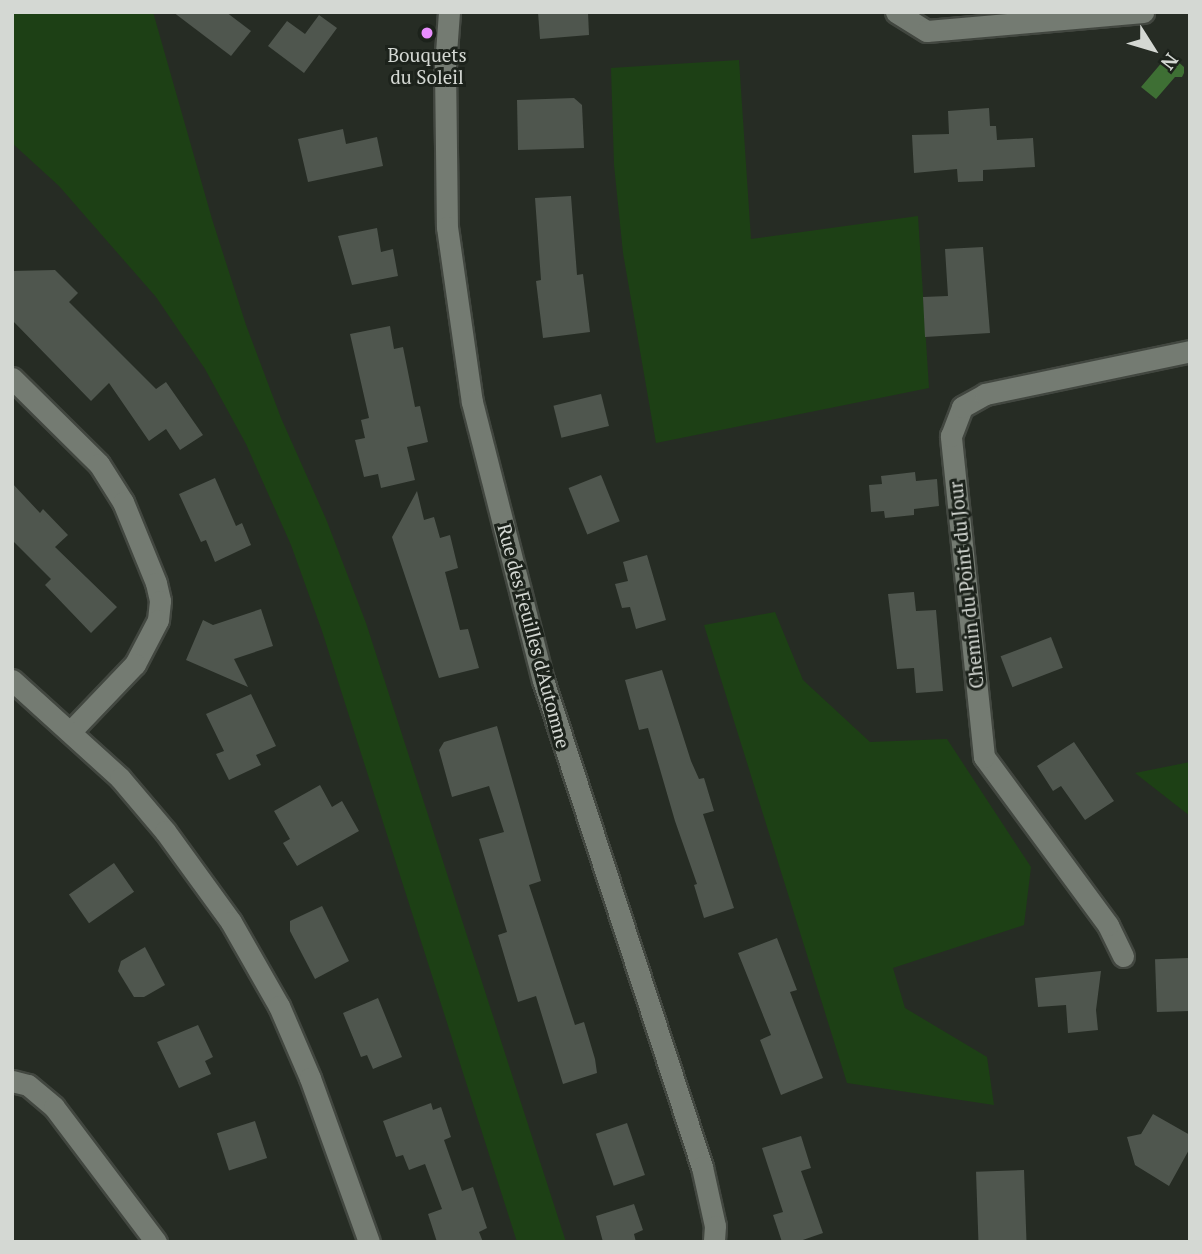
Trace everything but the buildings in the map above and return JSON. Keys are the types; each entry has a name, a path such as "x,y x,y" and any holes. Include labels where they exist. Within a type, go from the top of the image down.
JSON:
{"street":[{"name":"Rue des Feuilles d'Automne","path":"449,12 445,67 447,227 472,402 543,680 702,1167 715,1226 714,1242"},
{"path":"896,12 904,20 927,31 1143,12"},
{"name":"Chemin du Point du Jour","path":"1123,956 1108,925 984,757 951,436 962,407 985,394 1190,351"},
{"path":"12,378 99,464 123,502 156,583 160,601 158,620 135,664 71,731"},
{"path":"12,680 120,778 165,831 231,922 279,1006 295,1042 369,1242"},
{"path":"12,1081 28,1085 54,1107 156,1242"}],"shaded area":[{"path":"12,12 153,12 212,219 246,325 281,418 326,519 366,623 566,1242 517,1242 322,631 291,545 246,444 205,369 156,297 59,186 12,143"},
{"path":"1169,54 1184,67 1184,73 1182,77 1175,77 1156,99 1141,87"},
{"path":"739,60 751,239 918,216 929,388 656,443 623,253 614,165 611,68"},
{"path":"775,612 803,680 870,742 947,739 1031,867 1024,925 893,968 905,1008 987,1057 994,1105 847,1083 704,625"},
{"path":"1190,762 1190,816 1135,773"}],"place":[{"name":"Bouquets du Soleil","path":"427,33"}]}
